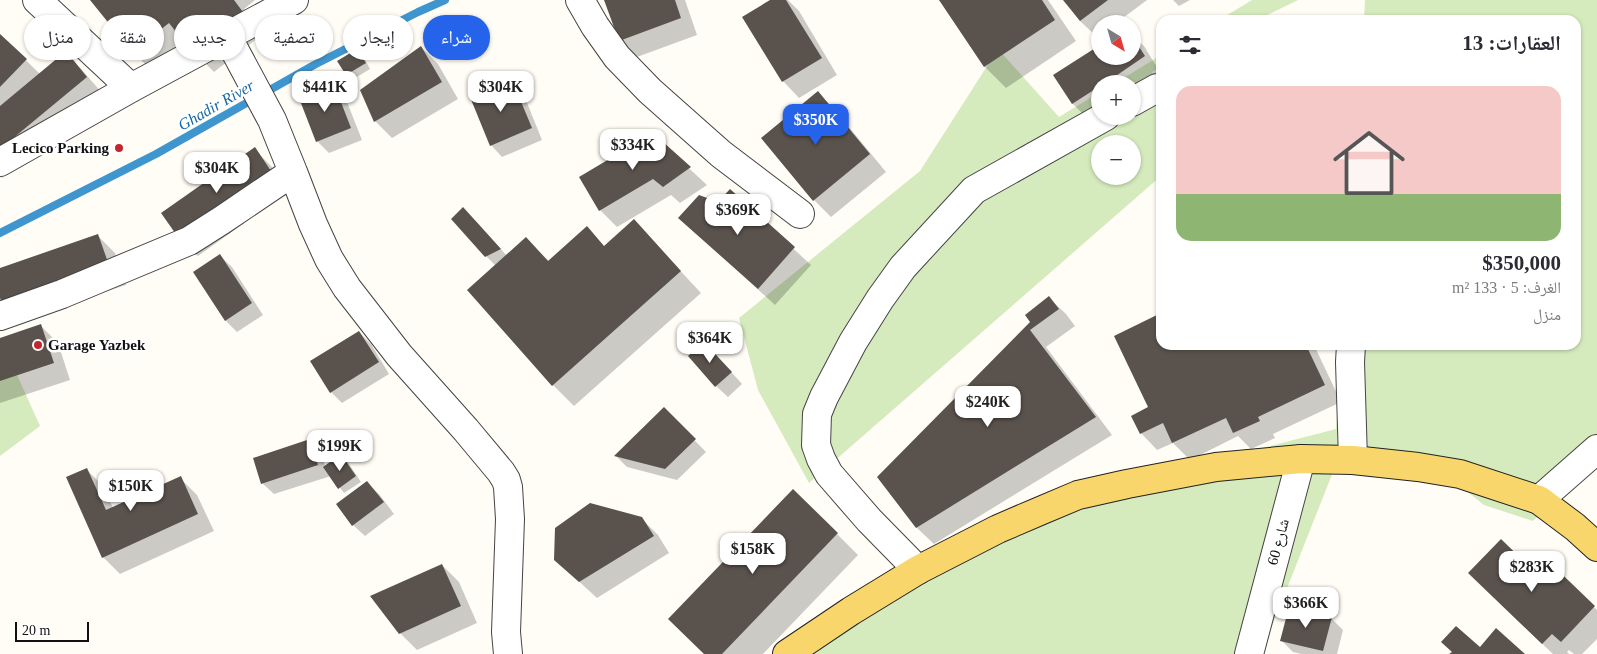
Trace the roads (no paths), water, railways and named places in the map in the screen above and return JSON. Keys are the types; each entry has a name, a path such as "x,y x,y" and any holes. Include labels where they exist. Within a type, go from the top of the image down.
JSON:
{"main road":[{"path":"787,654 851,611 918,570 998,529 1078,495 1216,467 1300,459 1353,460 1460,474 1540,500 1597,547"}],"street":[{"path":"37,0 131,88"},
{"path":"245,26 294,0"},
{"path":"580,0 617,57 650,91 720,154 800,214"},
{"path":"0,162 183,60"},
{"path":"240,60 272,120 313,224 329,259 347,288 399,355 466,430 506,480 510,520 506,632 508,654"},
{"path":"1141,97 1156,89"},
{"path":"918,570 869,520 828,474 816,445 817,414 853,342 880,298 903,267 974,190 1091,124"},
{"path":"0,316 62,294 189,241 292,172"},
{"path":"1351,350 1353,460"},
{"path":"1540,500 1597,449"},
{"name":"شارع 60","path":"1249,654 1300,459"}],"waterway":[{"name":"Ghadir River","path":"0,233 156,154 314,65 445,0"}],"place":[{"name":"Lecico Parking","path":"119,148"},
{"name":"Garage Yazbek","path":"38,345"}]}
